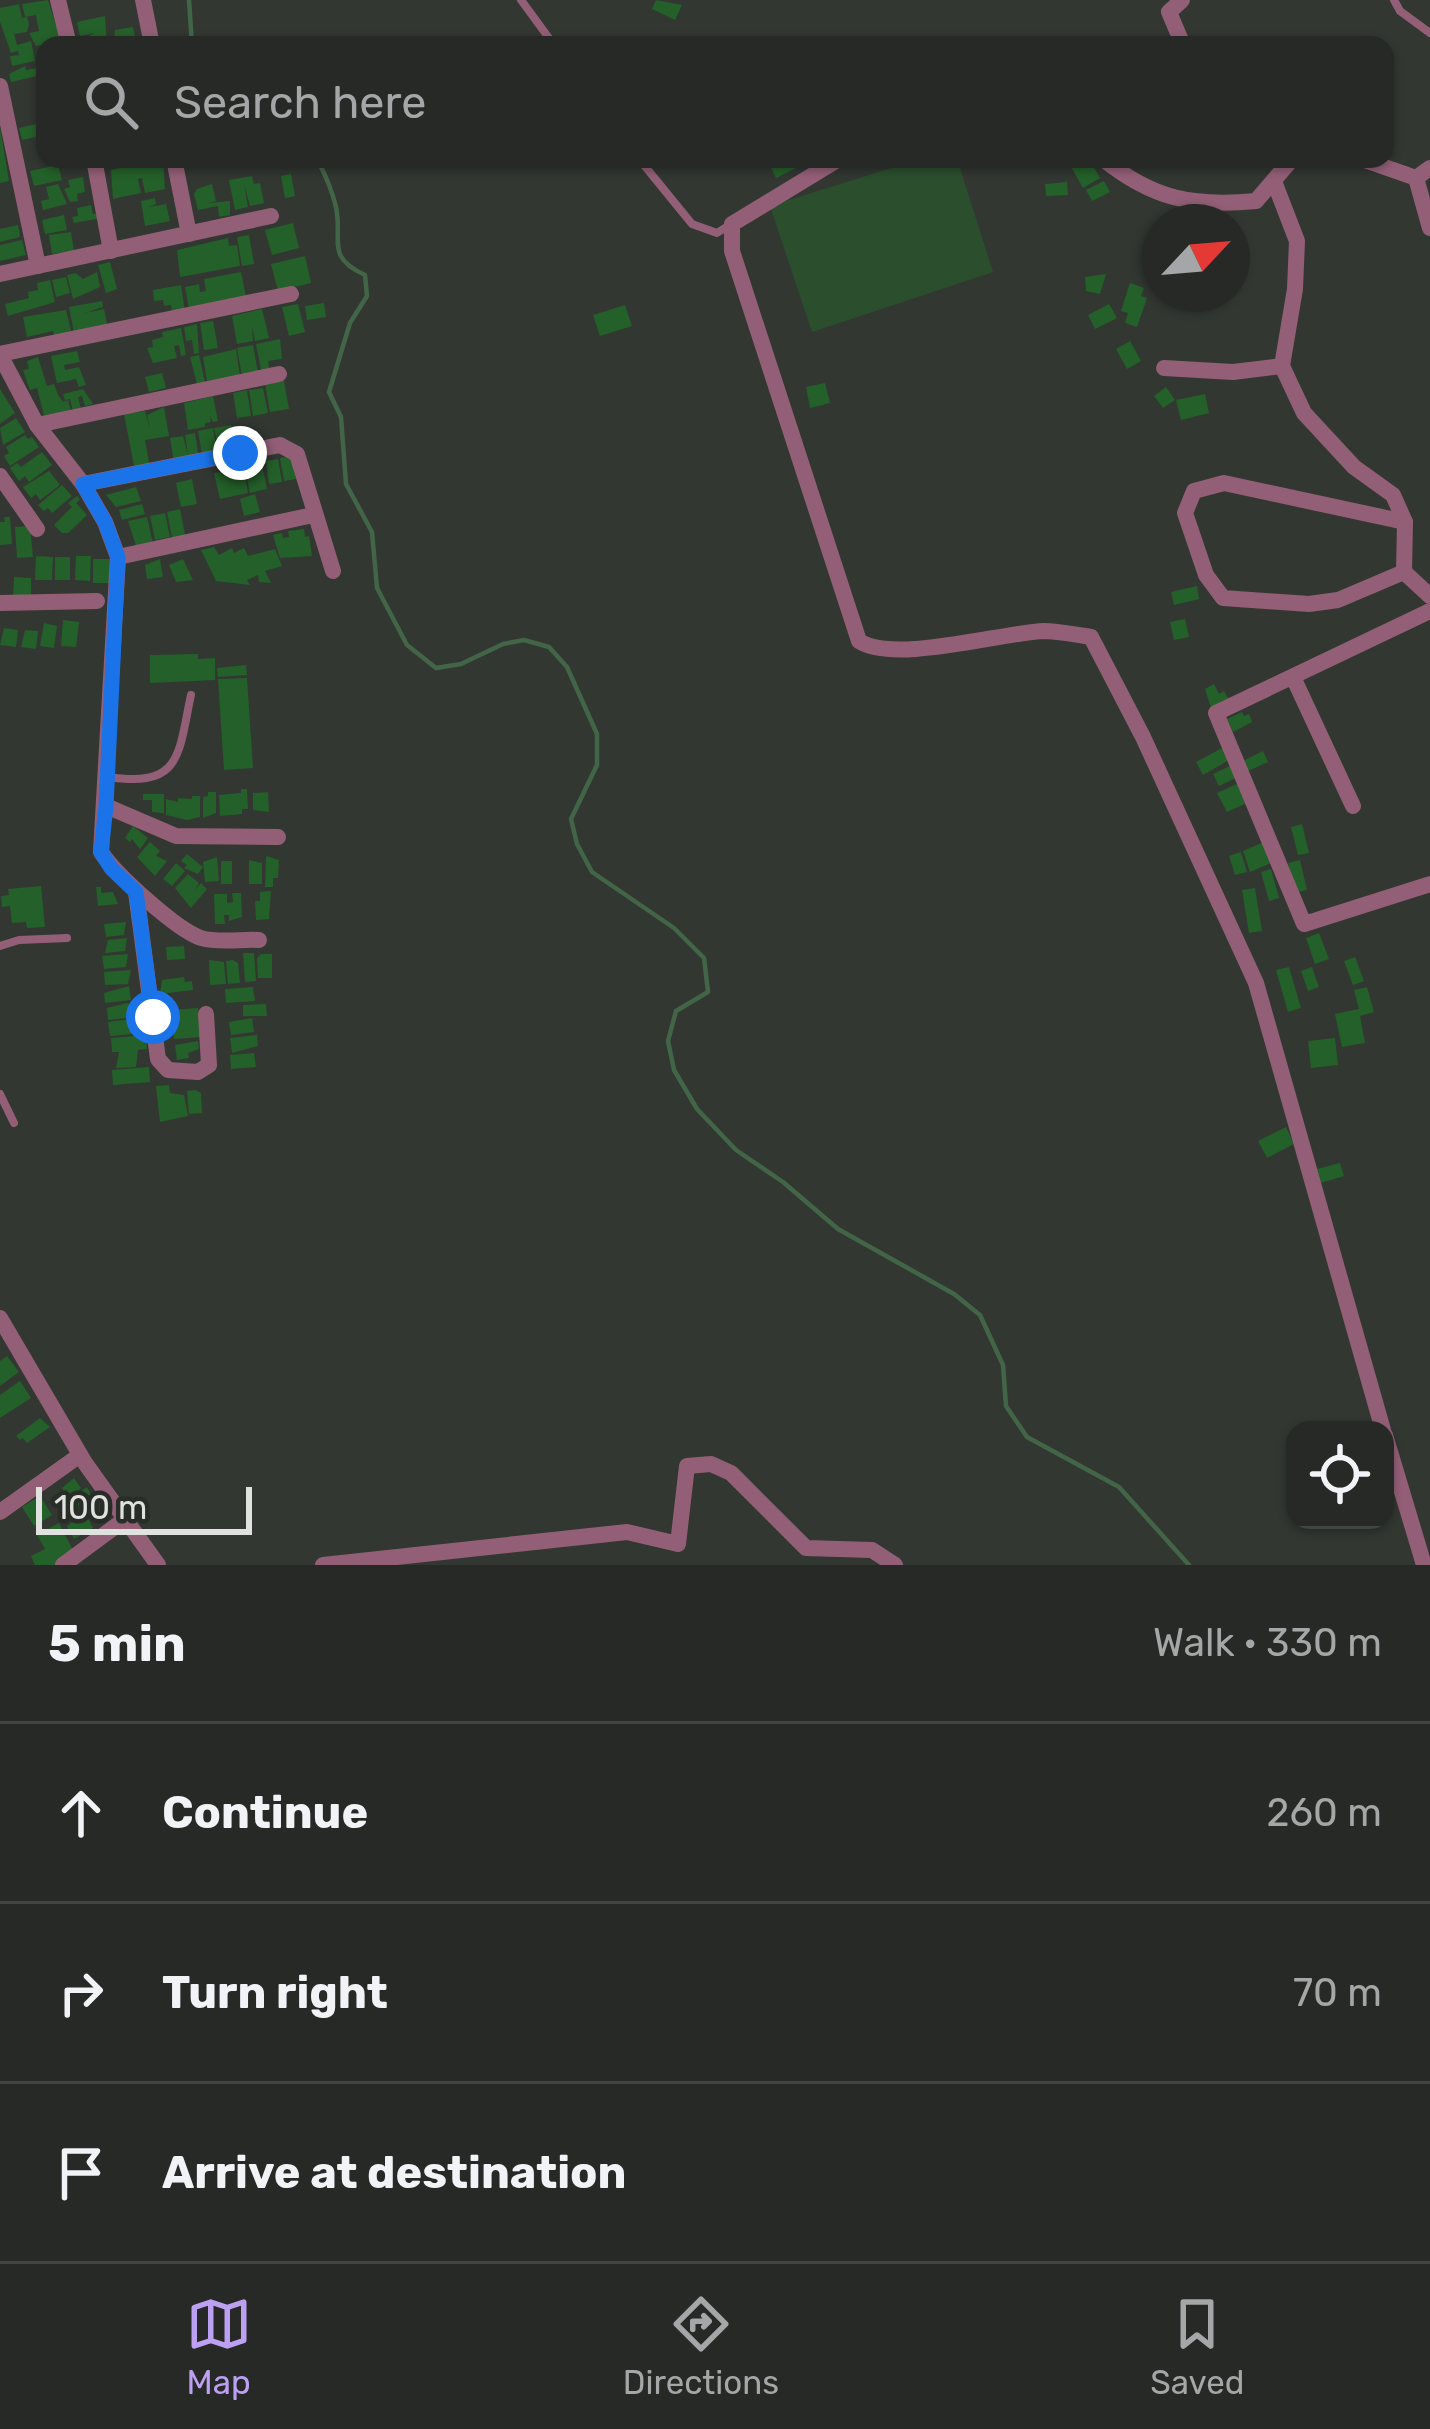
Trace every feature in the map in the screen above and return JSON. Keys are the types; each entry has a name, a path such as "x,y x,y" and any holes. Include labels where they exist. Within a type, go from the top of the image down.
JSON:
{"street":[{"path":"58,0 68,36"},
{"path":"143,0 150,36"},
{"path":"1179,36 1169,12 1182,0"},
{"path":"0,86 38,266"},
{"path":"96,168 111,250"},
{"path":"176,168 189,234"},
{"path":"824,168 732,224 732,251 859,641 872,650 1046,631 1091,637 1256,983 1381,1421"},
{"path":"1114,168 1135,185 1172,198 1231,203 1256,201 1286,168"},
{"path":"1423,173 1430,228"},
{"path":"1274,184 1297,241 1295,289 1282,366 1304,413 1354,467 1393,495 1405,522 1404,572 1430,596"},
{"path":"0,274 271,216"},
{"path":"259,940 201,938 136,892 101,852 118,557 83,484 37,425 0,355 291,294"},
{"path":"1164,368 1233,372 1282,366"},
{"path":"37,425 279,374"},
{"path":"83,484 280,445 297,454 333,572"},
{"path":"0,476 6,497 38,529"},
{"path":"1404,572 1338,600 1309,604 1223,598 1206,575 1185,513 1194,491 1224,483 1405,522"},
{"path":"118,557 314,515"},
{"path":"0,603 97,601"},
{"path":"1430,611 1216,713 1304,924 1430,884"},
{"path":"1292,677 1353,806"},
{"path":"106,806 176,836 278,837"},
{"path":"136,892 158,1059 168,1070 198,1072 209,1065 206,1014"},
{"path":"0,1318 80,1455 158,1565"},
{"path":"0,1512 80,1455"},
{"path":"327,1565 627,1532 678,1544 687,1466 711,1464 731,1473 806,1549 872,1550 895,1565"},
{"path":"1394,1466 1424,1565"},
{"path":"63,1565 124,1520"}],"lane":[{"path":"521,0 547,36"},
{"path":"1394,0 1400,11 1430,34"},
{"path":"646,168 692,224 716,233 732,224"},
{"path":"108,777 152,779 167,772 176,758 191,694"},
{"path":"0,946 19,940 67,938"},
{"path":"0,1094 14,1123"}],"green space":[{"path":"891,168 960,168 993,272 812,332 770,206"}],"building":[{"path":"48,0 59,36 36,36 36,46 29,33 39,31 36,15 25,17 22,4"},
{"path":"656,0 682,5 675,20 652,9"},
{"path":"19,4 29,24 27,32 14,34 17,45 31,41 35,61 12,66 10,56 19,55 18,51 11,53 0,8"},
{"path":"105,16 106,36 80,36 77,22"},
{"path":"133,27 135,36 114,36 115,30"},
{"path":"25,66 26,70 36,68 36,76 11,82 9,74"},
{"path":"36,124 36,137 22,140 19,128"},
{"path":"0,127 9,181 0,183"},
{"path":"59,168 62,180 34,186 30,171"},
{"path":"164,168 165,189 145,193 142,178 138,179 141,193 113,199 111,170"},
{"path":"771,168 796,168 776,178"},
{"path":"1072,168 1094,168 1100,178 1083,188"},
{"path":"291,174 295,196 285,198 281,176"},
{"path":"252,176 254,184 260,183 264,203 250,206 244,184 248,207 235,210 229,180"},
{"path":"83,177 85,192 77,194 78,201 70,202 64,189 70,187 68,180"},
{"path":"1104,181 1110,192 1092,201 1086,190"},
{"path":"1067,182 1068,195 1046,196 1045,184"},
{"path":"58,184 67,204 43,210 41,201 49,199 46,187"},
{"path":"212,184 216,201 208,203 230,201 230,215 219,217 218,206 198,210 194,194"},
{"path":"155,198 156,204 149,207 166,204 170,221 145,226 141,201"},
{"path":"91,205 93,214 101,218 74,223 77,208"},
{"path":"64,215 67,230 45,234 42,220"},
{"path":"293,223 299,248 272,255 265,230"},
{"path":"18,225 20,237 0,242 0,229"},
{"path":"71,232 74,251 52,254 49,235"},
{"path":"249,235 254,264 242,266 237,237"},
{"path":"228,238 229,246 237,245 240,266 180,277 177,250"},
{"path":"22,240 26,255 0,261 0,245"},
{"path":"305,256 311,283 278,291 271,264"},
{"path":"110,262 117,289 106,293 98,265"},
{"path":"97,272 100,287 73,299 67,275 76,273 83,279"},
{"path":"241,272 247,302 189,309 185,287 199,284 200,292 206,291 204,279"},
{"path":"1106,274 1100,294 1086,291 1085,277"},
{"path":"66,277 70,293 56,297 52,280"},
{"path":"50,280 55,302 8,316 5,304 29,298 28,292 38,290 37,283"},
{"path":"1130,283 1142,287 1137,327 1125,323 1128,313 1121,311"},
{"path":"181,285 185,312 172,314 171,305 154,301 153,290"},
{"path":"102,301 103,307 85,313 104,309 108,328 74,333 69,307"},
{"path":"324,303 326,317 307,320 305,306"},
{"path":"298,304 305,332 289,336 282,307"},
{"path":"1109,304 1117,318 1095,329 1088,315"},
{"path":"625,305 632,326 600,336 593,315"},
{"path":"262,309 269,338 255,341 252,327 253,341 237,344 232,316"},
{"path":"66,310 72,335 55,339 53,331 27,337 23,317"},
{"path":"213,321 218,348 204,350 200,323"},
{"path":"197,324 199,353 194,354 184,327"},
{"path":"181,328 186,355 181,356 179,345 174,346 177,358 153,363 147,348 153,347 152,340"},
{"path":"280,339 282,359 268,361 269,368 261,370 256,344"},
{"path":"1130,341 1141,361 1127,369 1116,349"},
{"path":"253,345 258,373 242,376 237,348"},
{"path":"236,349 240,376 207,381 203,357"},
{"path":"77,351 80,362 64,365 65,370 79,367 86,385 79,387 76,379 57,383 51,356"},
{"path":"199,355 205,382 197,384 190,357"},
{"path":"38,357 47,386 54,384 71,411 44,415 37,388 30,390 23,370 29,369 27,361"},
{"path":"162,373 166,388 149,392 145,377"},
{"path":"284,381 289,409 270,412 265,384"},
{"path":"825,383 830,403 810,408 806,387"},
{"path":"1166,387 1175,400 1163,408 1154,396"},
{"path":"263,388 268,413 253,416 249,390"},
{"path":"0,389 15,413 0,424"},
{"path":"83,389 93,404 85,406 82,396 78,397 81,409 73,412 70,399 65,400 63,394"},
{"path":"247,390 251,416 237,418 233,393"},
{"path":"1205,394 1209,413 1181,420 1176,400"},
{"path":"213,396 218,421 210,416 205,427 188,430 184,403"},
{"path":"164,407 169,436 145,440 150,468 135,471 124,414 145,411 150,429 147,415"},
{"path":"16,418 25,432 3,445 0,428"},
{"path":"231,425 236,447 219,451 214,428"},
{"path":"213,428 217,452 202,454 198,431"},
{"path":"195,433 199,459 174,463 170,438 183,436 188,455 185,435"},
{"path":"25,435 39,447 10,466 4,456 9,453 6,447"},
{"path":"42,452 52,465 29,482 25,476 19,481 10,468 17,463 21,467"},
{"path":"292,456 296,479 284,481 280,458"},
{"path":"278,459 282,482 269,484 266,461"},
{"path":"262,465 267,489 250,493 245,469"},
{"path":"244,469 248,493 220,499 214,473"},
{"path":"49,471 60,485 40,500 36,494 31,498 23,487"},
{"path":"192,479 197,504 181,507 176,483"},
{"path":"62,485 72,496 52,513 48,508 44,511 38,505"},
{"path":"136,487 141,501 116,507 106,495"},
{"path":"255,494 260,512 244,516 240,499"},
{"path":"77,496 76,503 87,515 62,533 54,525"},
{"path":"142,504 145,514 122,520 119,510"},
{"path":"180,509 185,535 172,538 167,512"},
{"path":"165,513 170,537 155,540 150,516"},
{"path":"4,517 10,517 12,544 0,545 0,522 5,522"},
{"path":"147,517 153,543 136,546 128,521"},
{"path":"30,526 33,557 17,558 15,527"},
{"path":"304,529 312,556 280,558 273,535 289,537 288,531"},
{"path":"214,547 219,555 244,548 248,556 275,549 282,566 265,571 271,583 259,582 258,575 247,580 250,585 216,581 201,550"},
{"path":"36,556 53,557 52,580 35,580"},
{"path":"76,556 91,556 90,581 75,580"},
{"path":"55,557 70,557 70,580 55,580"},
{"path":"93,559 110,559 110,583 93,583"},
{"path":"160,559 163,577 147,579 145,565"},
{"path":"183,559 193,580 176,582 169,565"},
{"path":"14,577 31,578 31,597 13,597"},
{"path":"1197,586 1199,599 1174,605 1171,592"},
{"path":"1185,619 1189,637 1174,640 1170,622"},
{"path":"63,620 79,622 76,647 61,646"},
{"path":"44,623 57,626 54,648 40,646"},
{"path":"4,628 18,630 16,647 0,645"},
{"path":"25,630 38,631 36,649 21,647"},
{"path":"198,654 198,659 215,658 215,680 150,683 150,655"},
{"path":"246,665 247,675 218,677 217,668"},
{"path":"247,678 253,768 224,770 218,679"},
{"path":"1214,684 1229,700 1211,708 1205,689"},
{"path":"1242,712 1252,722 1233,732 1227,719"},
{"path":"1222,748 1229,760 1203,775 1196,762"},
{"path":"1263,751 1268,762 1248,771 1243,761"},
{"path":"1234,764 1240,776 1219,786 1213,774"},
{"path":"1241,782 1249,802 1227,812 1217,793"},
{"path":"247,789 248,809 220,816 219,795 241,793"},
{"path":"216,792 216,813 203,818 203,797"},
{"path":"268,792 269,812 253,810 253,793"},
{"path":"143,794 164,794 164,813 152,812 152,800 143,800"},
{"path":"200,796 200,817 187,820 166,815 166,799 178,802 178,798"},
{"path":"1302,824 1309,853 1298,855 1291,827"},
{"path":"133,826 148,838 140,849 125,838"},
{"path":"150,842 160,851 156,856 167,861 155,876 137,857"},
{"path":"1264,842 1271,863 1250,872 1243,851"},
{"path":"1241,852 1247,872 1235,875 1229,856"},
{"path":"187,854 203,867 198,874 184,868 187,865 181,861"},
{"path":"266,856 279,860 273,887 265,887"},
{"path":"217,857 219,881 205,882 203,862"},
{"path":"249,860 262,863 262,884 249,884"},
{"path":"1300,860 1307,890 1295,893 1288,863"},
{"path":"221,861 232,861 232,884 221,884"},
{"path":"176,863 185,871 172,886 163,879"},
{"path":"1271,869 1279,898 1269,901 1261,872"},
{"path":"188,874 199,883 195,890 201,883 207,889 191,908 175,888"},
{"path":"41,886 45,927 12,923 10,906 2,907 1,896 9,895 8,889"},
{"path":"96,887 101,887 101,893 113,892 118,904 98,906"},
{"path":"1255,888 1262,931 1249,933 1242,890"},
{"path":"271,891 269,919 256,920 255,901 260,901 260,892"},
{"path":"232,893 241,893 242,917 229,921 229,915 224,915 225,924 215,924 214,894 227,894 227,903 233,902"},
{"path":"126,922 124,935 106,937 104,924"},
{"path":"1319,933 1329,959 1315,964 1306,938"},
{"path":"127,938 125,951 105,953 108,940"},
{"path":"184,946 185,959 167,960 166,947"},
{"path":"243,953 254,953 256,981 245,982"},
{"path":"128,954 126,967 104,969 102,956"},
{"path":"261,954 272,954 272,978 258,978"},
{"path":"1355,957 1364,981 1353,985 1344,961"},
{"path":"209,960 224,962 226,984 210,985"},
{"path":"226,961 238,963 240,983 228,984"},
{"path":"1289,967 1301,1008 1288,1012 1276,970"},
{"path":"1312,967 1319,987 1308,991 1301,971"},
{"path":"131,970 128,984 105,985 104,972"},
{"path":"184,977 185,982 192,981 193,990 160,994 162,980"},
{"path":"129,986 131,1000 105,1003 104,993"},
{"path":"253,987 255,1001 226,1003 225,989"},
{"path":"1367,987 1374,1012 1360,1016 1365,1043 1342,1047 1335,1014 1359,1009 1354,990"},
{"path":"266,1004 267,1016 243,1016 243,1005"},
{"path":"134,1005 135,1017 108,1020 107,1008"},
{"path":"198,1008 201,1037 174,1039 171,1010"},
{"path":"252,1018 254,1032 231,1035 229,1022"},
{"path":"131,1019 133,1034 110,1036 108,1022"},
{"path":"146,1035 147,1049 138,1050 136,1067 116,1068 119,1052 112,1052 111,1038"},
{"path":"257,1035 258,1046 232,1053 230,1038"},
{"path":"1335,1038 1338,1065 1311,1068 1308,1041"},
{"path":"198,1041 199,1049 177,1060 175,1045"},
{"path":"254,1053 256,1067 231,1069 230,1055"},
{"path":"149,1067 150,1082 113,1085 112,1070"},
{"path":"169,1085 170,1093 184,1095 188,1116 160,1122 156,1086"},
{"path":"187,1091 201,1093 202,1113 189,1114"},
{"path":"1286,1127 1294,1144 1267,1158 1258,1141"},
{"path":"1340,1163 1344,1176 1321,1183 1317,1169"},
{"path":"7,1356 19,1372 0,1386 0,1361"},
{"path":"20,1381 31,1398 0,1418 0,1395"},
{"path":"40,1418 50,1427 27,1443 16,1436"},
{"path":"74,1478 81,1488 75,1495 87,1487 92,1497 74,1508 62,1488"},
{"path":"40,1496 52,1515 34,1526 22,1507"},
{"path":"85,1513 93,1528 74,1539 67,1526"},
{"path":"59,1523 75,1554 56,1565 35,1565 31,1556 45,1549 37,1535"}],"waterway":[{"path":"189,0 191,36"},
{"path":"321,168 336,207 340,255 365,275 367,296 350,323 329,392 341,417 346,484 372,532 377,588 407,645 436,668 461,664 503,644 524,640 549,647 567,667 597,734 597,765 571,819 577,844 592,872 674,928 704,958 708,992 676,1011 668,1041 674,1070 697,1109 736,1150 838,1229 954,1294 980,1315 1003,1365 1006,1406 1027,1437 1119,1487 1189,1565"}],"route":[{"path":"153,1017 136,892 101,852 118,557 83,484 240,453"}]}
